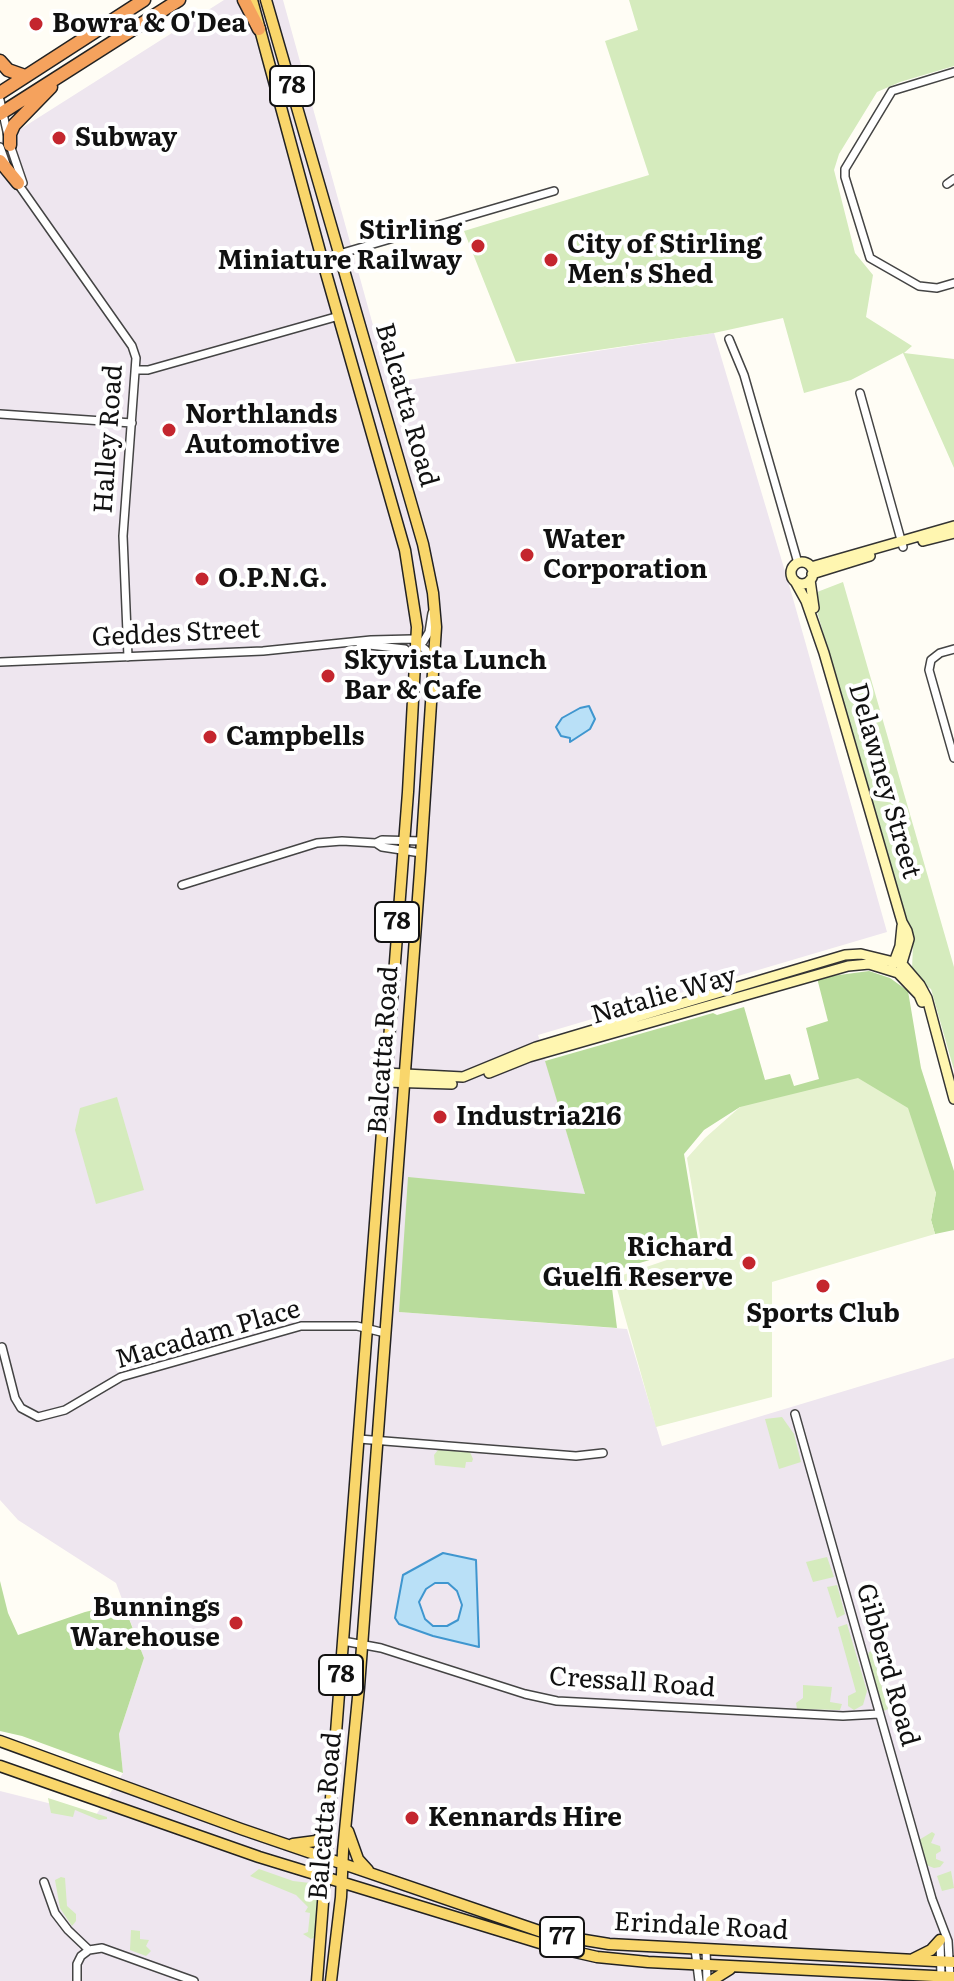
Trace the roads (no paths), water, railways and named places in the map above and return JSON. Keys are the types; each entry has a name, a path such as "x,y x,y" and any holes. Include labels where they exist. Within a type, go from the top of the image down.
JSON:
{"highway":[{"path":"0,93 144,0"},
{"path":"1,109 64,74 179,0"},
{"path":"244,0 259,29"},
{"path":"0,61 8,70 25,76"},
{"path":"5,146 14,125 64,74"},
{"path":"0,161 18,183"}],"main road":[{"name":"Balcatta Road","path":"252,0 405,550 417,627 317,1981"},
{"name":"Balcatta Road","path":"266,0 423,544 434,605 434,680 378,1441 347,1826 331,1981"},
{"name":"Erindale Road","path":"0,1741 548,1934 601,1943 949,1962"},
{"name":"Erindale Road","path":"0,1766 326,1878 553,1947 597,1957 948,1977"},
{"path":"347,1826 358,1859 371,1872"},
{"path":"287,1844 316,1841 330,1829"},
{"path":"911,1960 931,1950 940,1940"},
{"path":"709,1981 735,1967"}],"street":[{"path":"954,72 892,91 845,169 870,258 919,286 937,288 954,283"},
{"name":"Halley Road","path":"1,109 5,146 18,183 132,346 137,370 123,536 128,657"},
{"name":"Halley Road","path":"5,146 35,207"},
{"path":"322,259 554,191"},
{"path":"137,370 148,370 339,316"},
{"path":"729,339 744,375 798,563"},
{"path":"860,393 902,544"},
{"path":"0,414 132,423"},
{"path":"811,574 804,562 798,563 792,570 795,581 804,583 811,574 954,526"},
{"path":"902,544 954,533"},
{"name":"Delawney Street","path":"811,574 809,590 824,642 824,653"},
{"name":"Delawney Street","path":"795,581 806,601 824,653 909,939 896,967"},
{"path":"434,605 429,632 416,642 430,659 434,680"},
{"name":"Geddes Street","path":"354,644 371,640 416,642"},
{"name":"Geddes Street","path":"0,662 354,644 405,649 416,642"},
{"path":"405,649 412,655 416,667"},
{"path":"954,649 940,653 931,660 929,670 954,758"},
{"path":"182,885 317,843 342,841 376,843 382,847 422,847"},
{"name":"Natalie Way","path":"386,1077 463,1077 536,1047 845,955 861,954 896,967"},
{"path":"896,967 924,992 954,1099"},
{"name":"Macadam Place","path":"2,1347 15,1398 21,1408 38,1417 65,1410 121,1377 289,1329 330,1325 385,1333"},
{"name":"Gibberd Road","path":"795,1414 879,1714 941,1927 948,1941 948,1977"},
{"path":"359,1439 576,1456 603,1453"},
{"name":"Cressall Road","path":"343,1641 362,1643 525,1694 557,1701 843,1716 879,1714"},
{"path":"44,1882 55,1913 89,1950"},
{"name":"Gibberd Road","path":"941,1927 940,1940 949,1962"},
{"path":"77,1981 77,1964 81,1956 89,1950 108,1949 194,1981"},
{"path":"699,1981 701,1949"},
{"path":"700,1965 709,1981"}],"water":[{"path":"589,706 595,719 590,729 570,742 570,738 561,736 556,727 562,718"},
{"path":"443,1553 476,1560 479,1647 399,1624 395,1618 403,1575","holes":["435,1583 448,1583 457,1591 462,1605 458,1620 447,1626 433,1626 425,1619 419,1602 426,1589"]}],"place":[{"name":"Bowra & O'Dea","path":"36,24"},
{"name":"Subway","path":"59,138"},
{"name":"Stirling Miniature Railway","path":"478,246"},
{"name":"City of Stirling Men's Shed","path":"551,260"},
{"name":"Northlands Automotive","path":"169,430"},
{"name":"Water Corporation","path":"527,555"},
{"name":"O.P.N.G.","path":"202,579"},
{"name":"Skyvista Lunch Bar & Cafe","path":"328,676"},
{"name":"Campbells","path":"210,737"},
{"name":"Industria216","path":"440,1117"},
{"name":"Richard Guelfi Reserve","path":"749,1263"},
{"name":"Sports Club","path":"823,1286"},
{"name":"Bunnings Warehouse","path":"236,1623"},
{"name":"Kennards Hire","path":"412,1818"}]}
